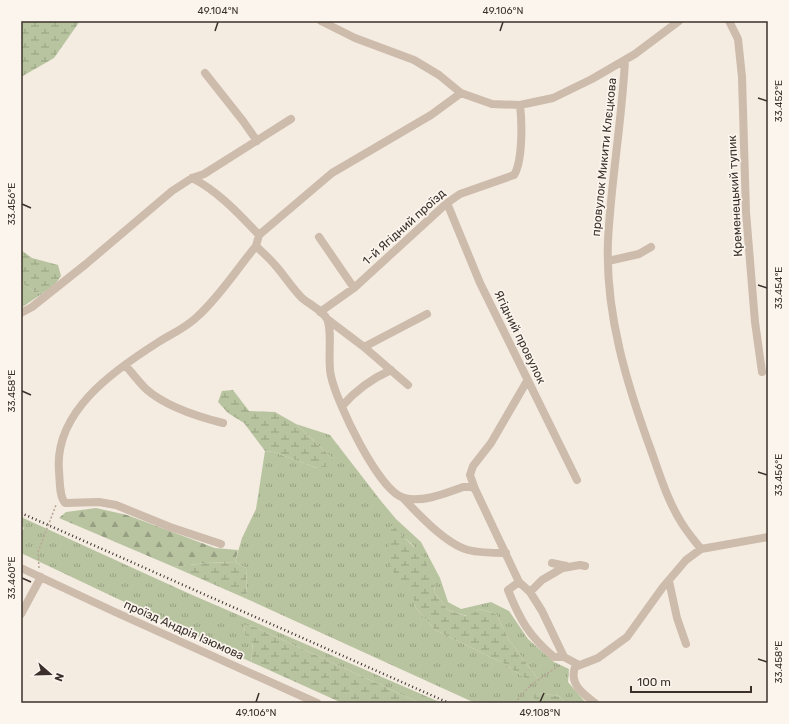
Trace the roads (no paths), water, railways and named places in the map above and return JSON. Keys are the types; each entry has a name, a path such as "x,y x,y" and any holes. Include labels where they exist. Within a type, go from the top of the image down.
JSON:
{"street":[{"path":"321,21 355,38 414,60 439,75 461,93 492,104 520,104 553,98 625,60 679,21"},
{"name":"Кременецький тупик","path":"729,21 738,39 742,77 746,212 755,322 762,372"},
{"name":"провулок Микити Клєцкова","path":"625,60 623,98 613,166 608,261 609,295 622,358 638,416 662,480 681,522 701,549"},
{"path":"206,73 243,121 256,141"},
{"path":"221,544 170,527 116,505 99,502 68,504 63,500 58,460 64,433 82,402 145,351 186,327 199,316 256,246 259,235 332,173 431,115 461,93"},
{"name":"1-й Ягідний проїзд","path":"320,312 354,288 447,203 460,194 514,174 518,169 520,156 520,104"},
{"path":"21,313 32,307 86,264 172,190 192,178 204,174 291,119"},
{"path":"192,178 202,183 240,214 259,235"},
{"name":"Ягідний провулок","path":"447,203 480,283 577,480"},
{"path":"319,237 354,288"},
{"path":"256,246 274,263 302,297 408,385"},
{"path":"608,261 639,254 651,247"},
{"path":"364,347 427,314"},
{"path":"327,318 330,327 328,360 331,377 342,406 369,461 389,486 453,543 467,550 484,553 506,553"},
{"path":"126,366 147,390 163,400 195,416 223,423"},
{"path":"342,406 360,387 371,379 391,370"},
{"path":"527,381 490,443 473,466 470,474 475,489 520,582 530,592 542,611 566,658"},
{"path":"403,498 419,499 463,487 471,487 475,489"},
{"path":"595,703 574,683 573,673 579,665 598,658 627,637 686,560 701,549 768,537"},
{"path":"552,563 566,566"},
{"path":"566,566 563,568 580,565 585,566"},
{"path":"530,592 542,580 566,566"},
{"name":"проїзд Андрія Ізюмова","path":"21,568 114,612 317,703"},
{"path":"21,614 41,577"},
{"path":"669,581 677,618 686,644"},
{"path":"520,582 508,590 518,615 535,641 554,657 566,658 579,665"}],"railway":[{"path":"21,513 449,703"}]}
